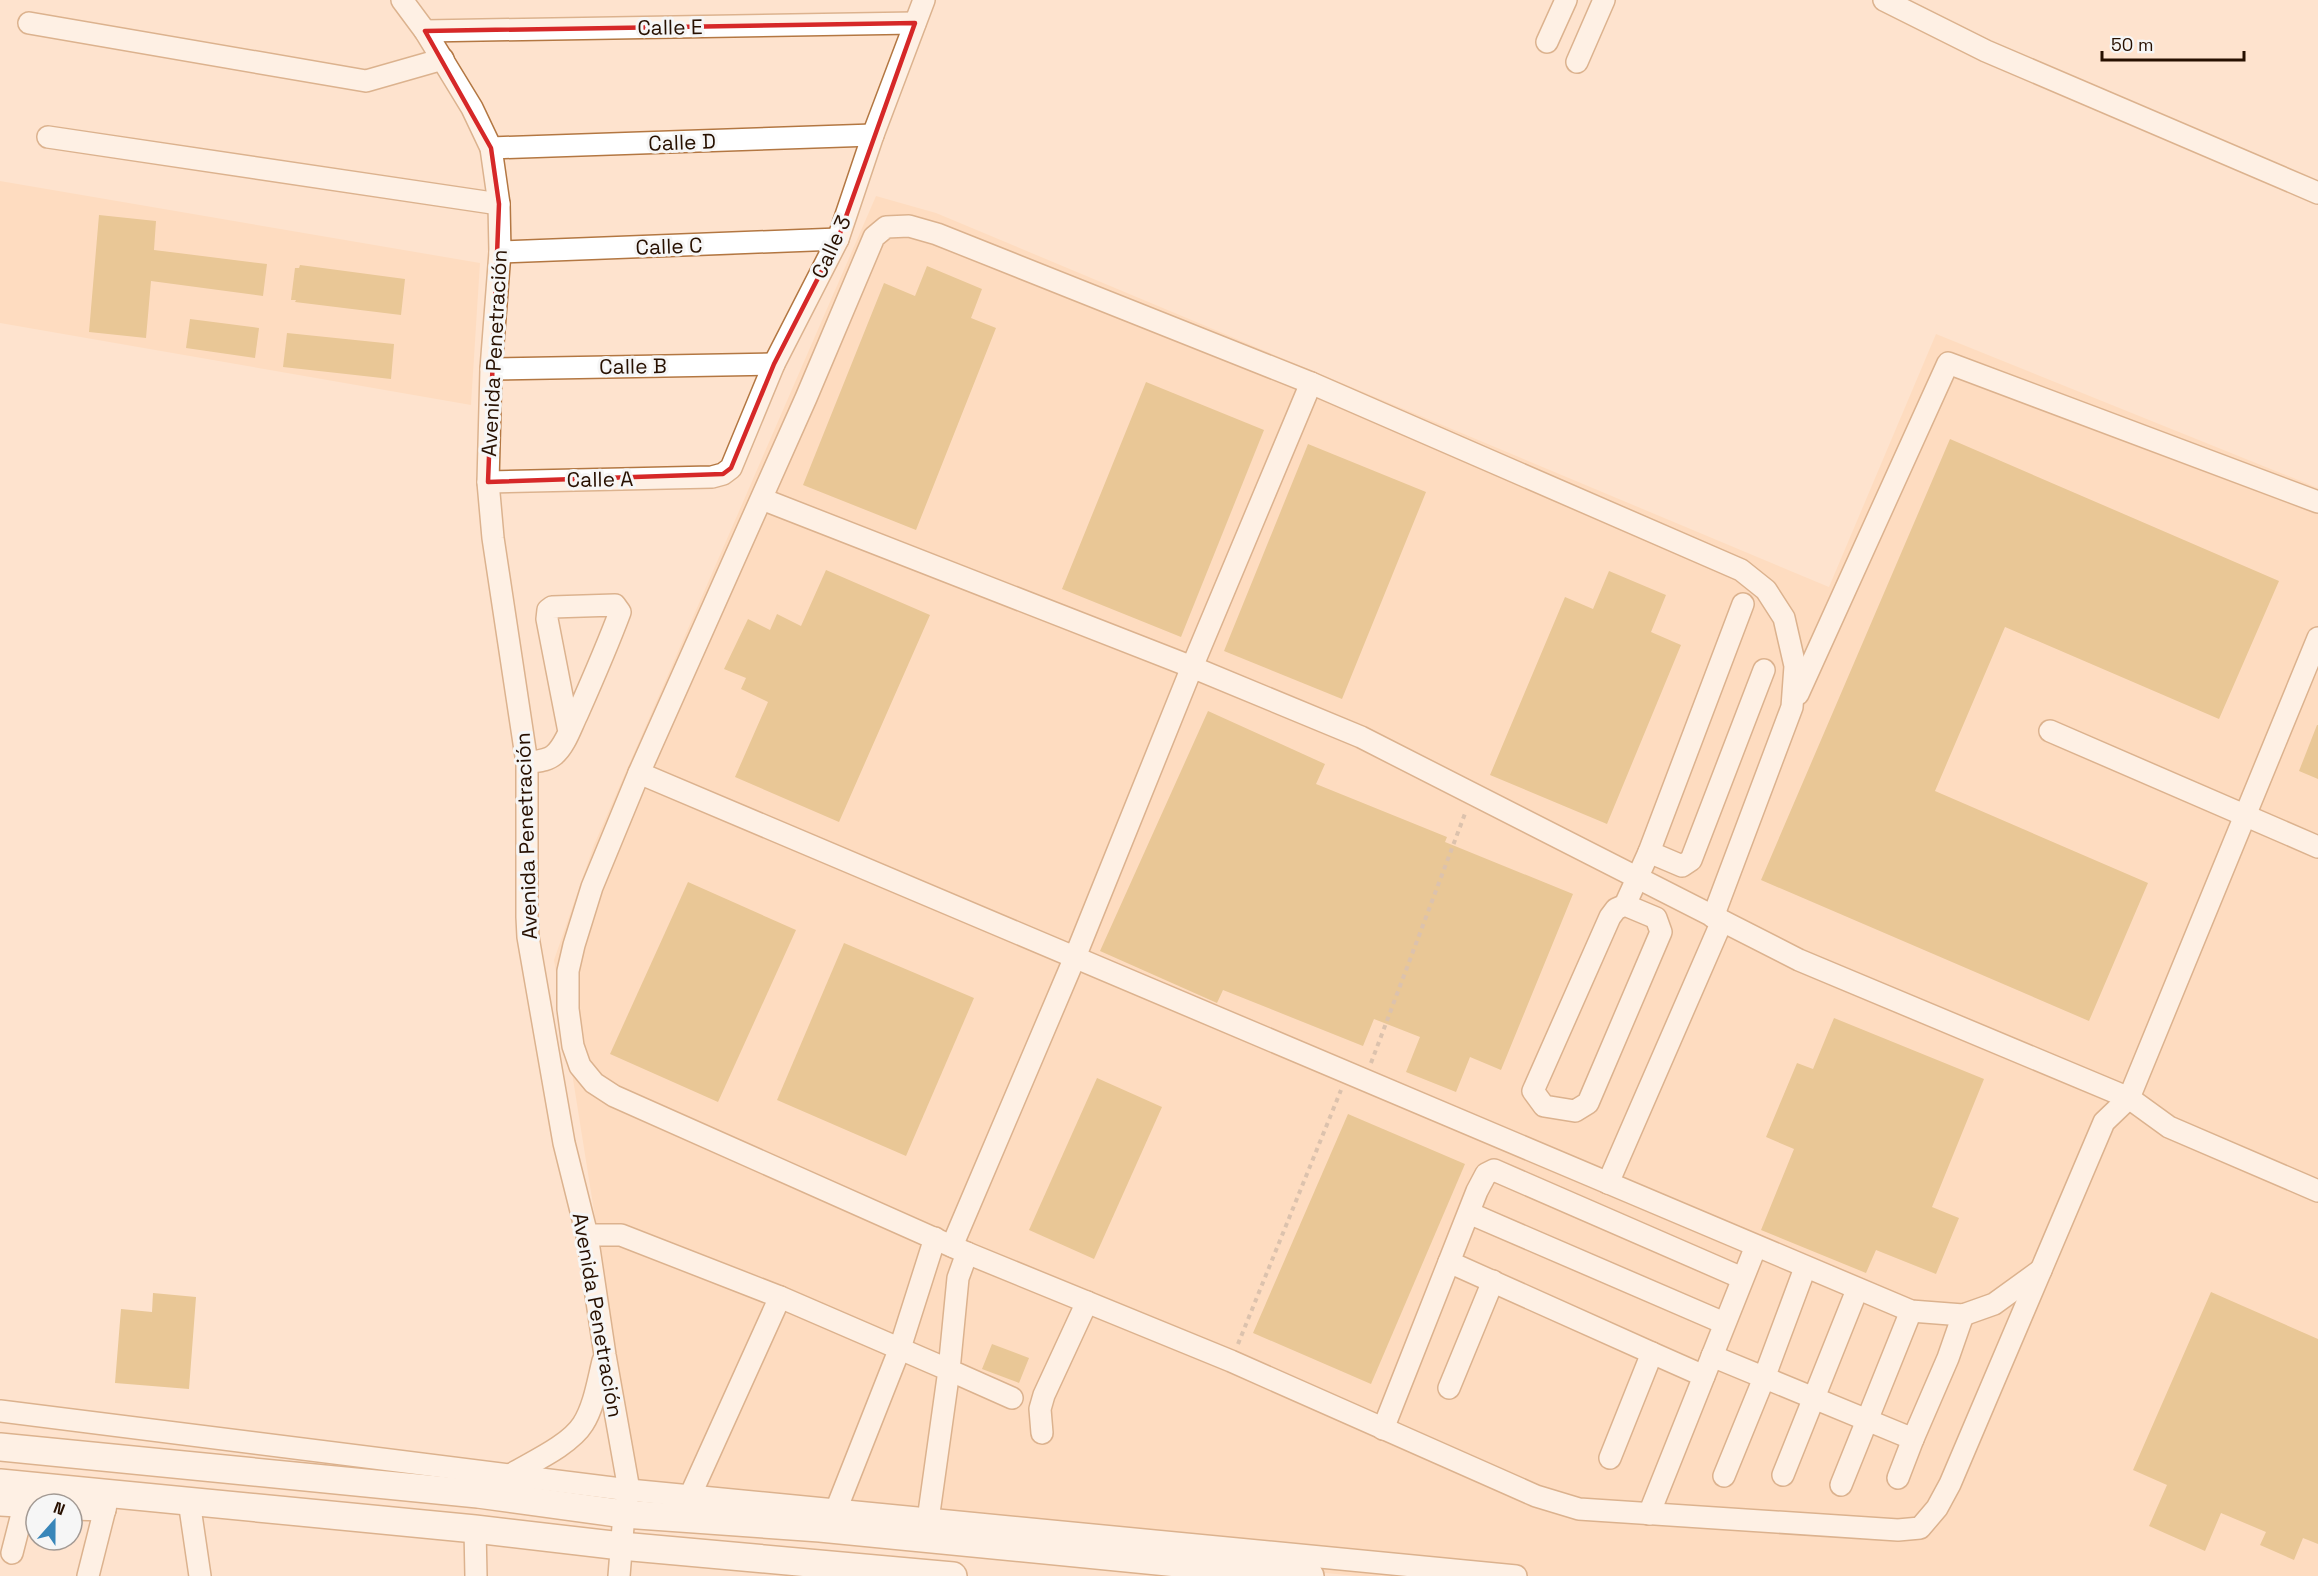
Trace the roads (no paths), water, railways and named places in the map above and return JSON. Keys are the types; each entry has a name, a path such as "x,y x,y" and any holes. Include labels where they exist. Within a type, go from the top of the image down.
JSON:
{"main road":[{"path":"0,1447 478,1494 627,1502 820,1528 1310,1576"},
{"path":"0,1482 107,1502 189,1501 621,1546 953,1576"}],"street":[{"name":"Avenida Penetración","path":"402,0 425,31 472,108 491,148 499,204 500,252 491,369 488,482 493,538 528,763 528,937 564,1143 587,1235 627,1502 621,1546"},
{"name":"Calle 3","path":"712,477 723,474 731,468 774,364 838,239 873,135 924,0"},
{"path":"1548,42 1566,0"},
{"path":"1577,62 1604,0"},
{"path":"1884,0 1920,8 2018,65 2318,193"},
{"path":"29,23 366,81 443,59"},
{"name":"Calle E","path":"425,31 915,23"},
{"name":"Calle D","path":"491,148 873,135"},
{"path":"48,137 499,204"},
{"path":"1792,707 1795,666 1784,618 1766,590 1742,570 1311,383 937,234 909,226 886,227 874,237 762,499 639,773 592,887 568,971 568,1009 573,1046 580,1066 594,1083 614,1096 951,1246 1231,1361 1536,1496 1579,1509 1898,1530 1920,1528 1937,1508 1950,1484 2104,1122 2129,1098 2318,638"},
{"name":"Calle C","path":"500,252 838,239"},
{"path":"1608,1183 1718,919 1792,707 1948,363 2318,502"},
{"name":"Calle B","path":"491,369 774,364"},
{"path":"836,1510 900,1348 951,1246 1076,957 1192,667 1311,383"},
{"name":"Calle A","path":"488,482 712,477"},
{"path":"762,499 1192,667 1360,737 1799,960 2129,1098 2169,1127 2318,1191"},
{"path":"1625,905 1656,918 1661,932 1588,1103 1575,1112 1544,1106 1533,1091 1610,917 1616,909 1625,905 1648,852 1743,604"},
{"path":"528,763 549,758 555,754 569,732 617,620 620,612 618,606 548,610 547,619 569,732"},
{"path":"1648,852 1682,866 1691,860 1764,670"},
{"path":"2050,731 2318,847"},
{"path":"639,773 1911,1311 1963,1316 1994,1304 2042,1270"},
{"path":"1383,1429 1469,1213 1486,1174 1494,1170 1742,1278"},
{"path":"1469,1213 1724,1323"},
{"path":"587,1235 621,1235 780,1297 1012,1398"},
{"path":"928,1520 949,1370 958,1278 951,1246"},
{"path":"1649,1514 1756,1246"},
{"path":"1449,1262 1704,1376"},
{"path":"1724,1476 1805,1268"},
{"path":"1449,1388 1493,1281"},
{"path":"1783,1474 1857,1290"},
{"path":"690,1496 780,1297"},
{"path":"1042,1433 1041,1409 1044,1395 1087,1302"},
{"path":"1841,1485 1911,1311"},
{"path":"1898,1478 1963,1316"},
{"path":"1610,1458 1652,1353"},
{"path":"510,1475 569,1439 583,1424 605,1355"},
{"path":"1712,1356 1913,1438"},
{"path":"0,1411 510,1475 627,1502 690,1496 1516,1576"},
{"path":"189,1501 200,1576"},
{"path":"84,1507 107,1502 88,1576"},
{"path":"0,1505 24,1507"},
{"path":"12,1553 24,1522"},
{"path":"475,1529 476,1576"},
{"path":"619,1576 621,1546"}]}
